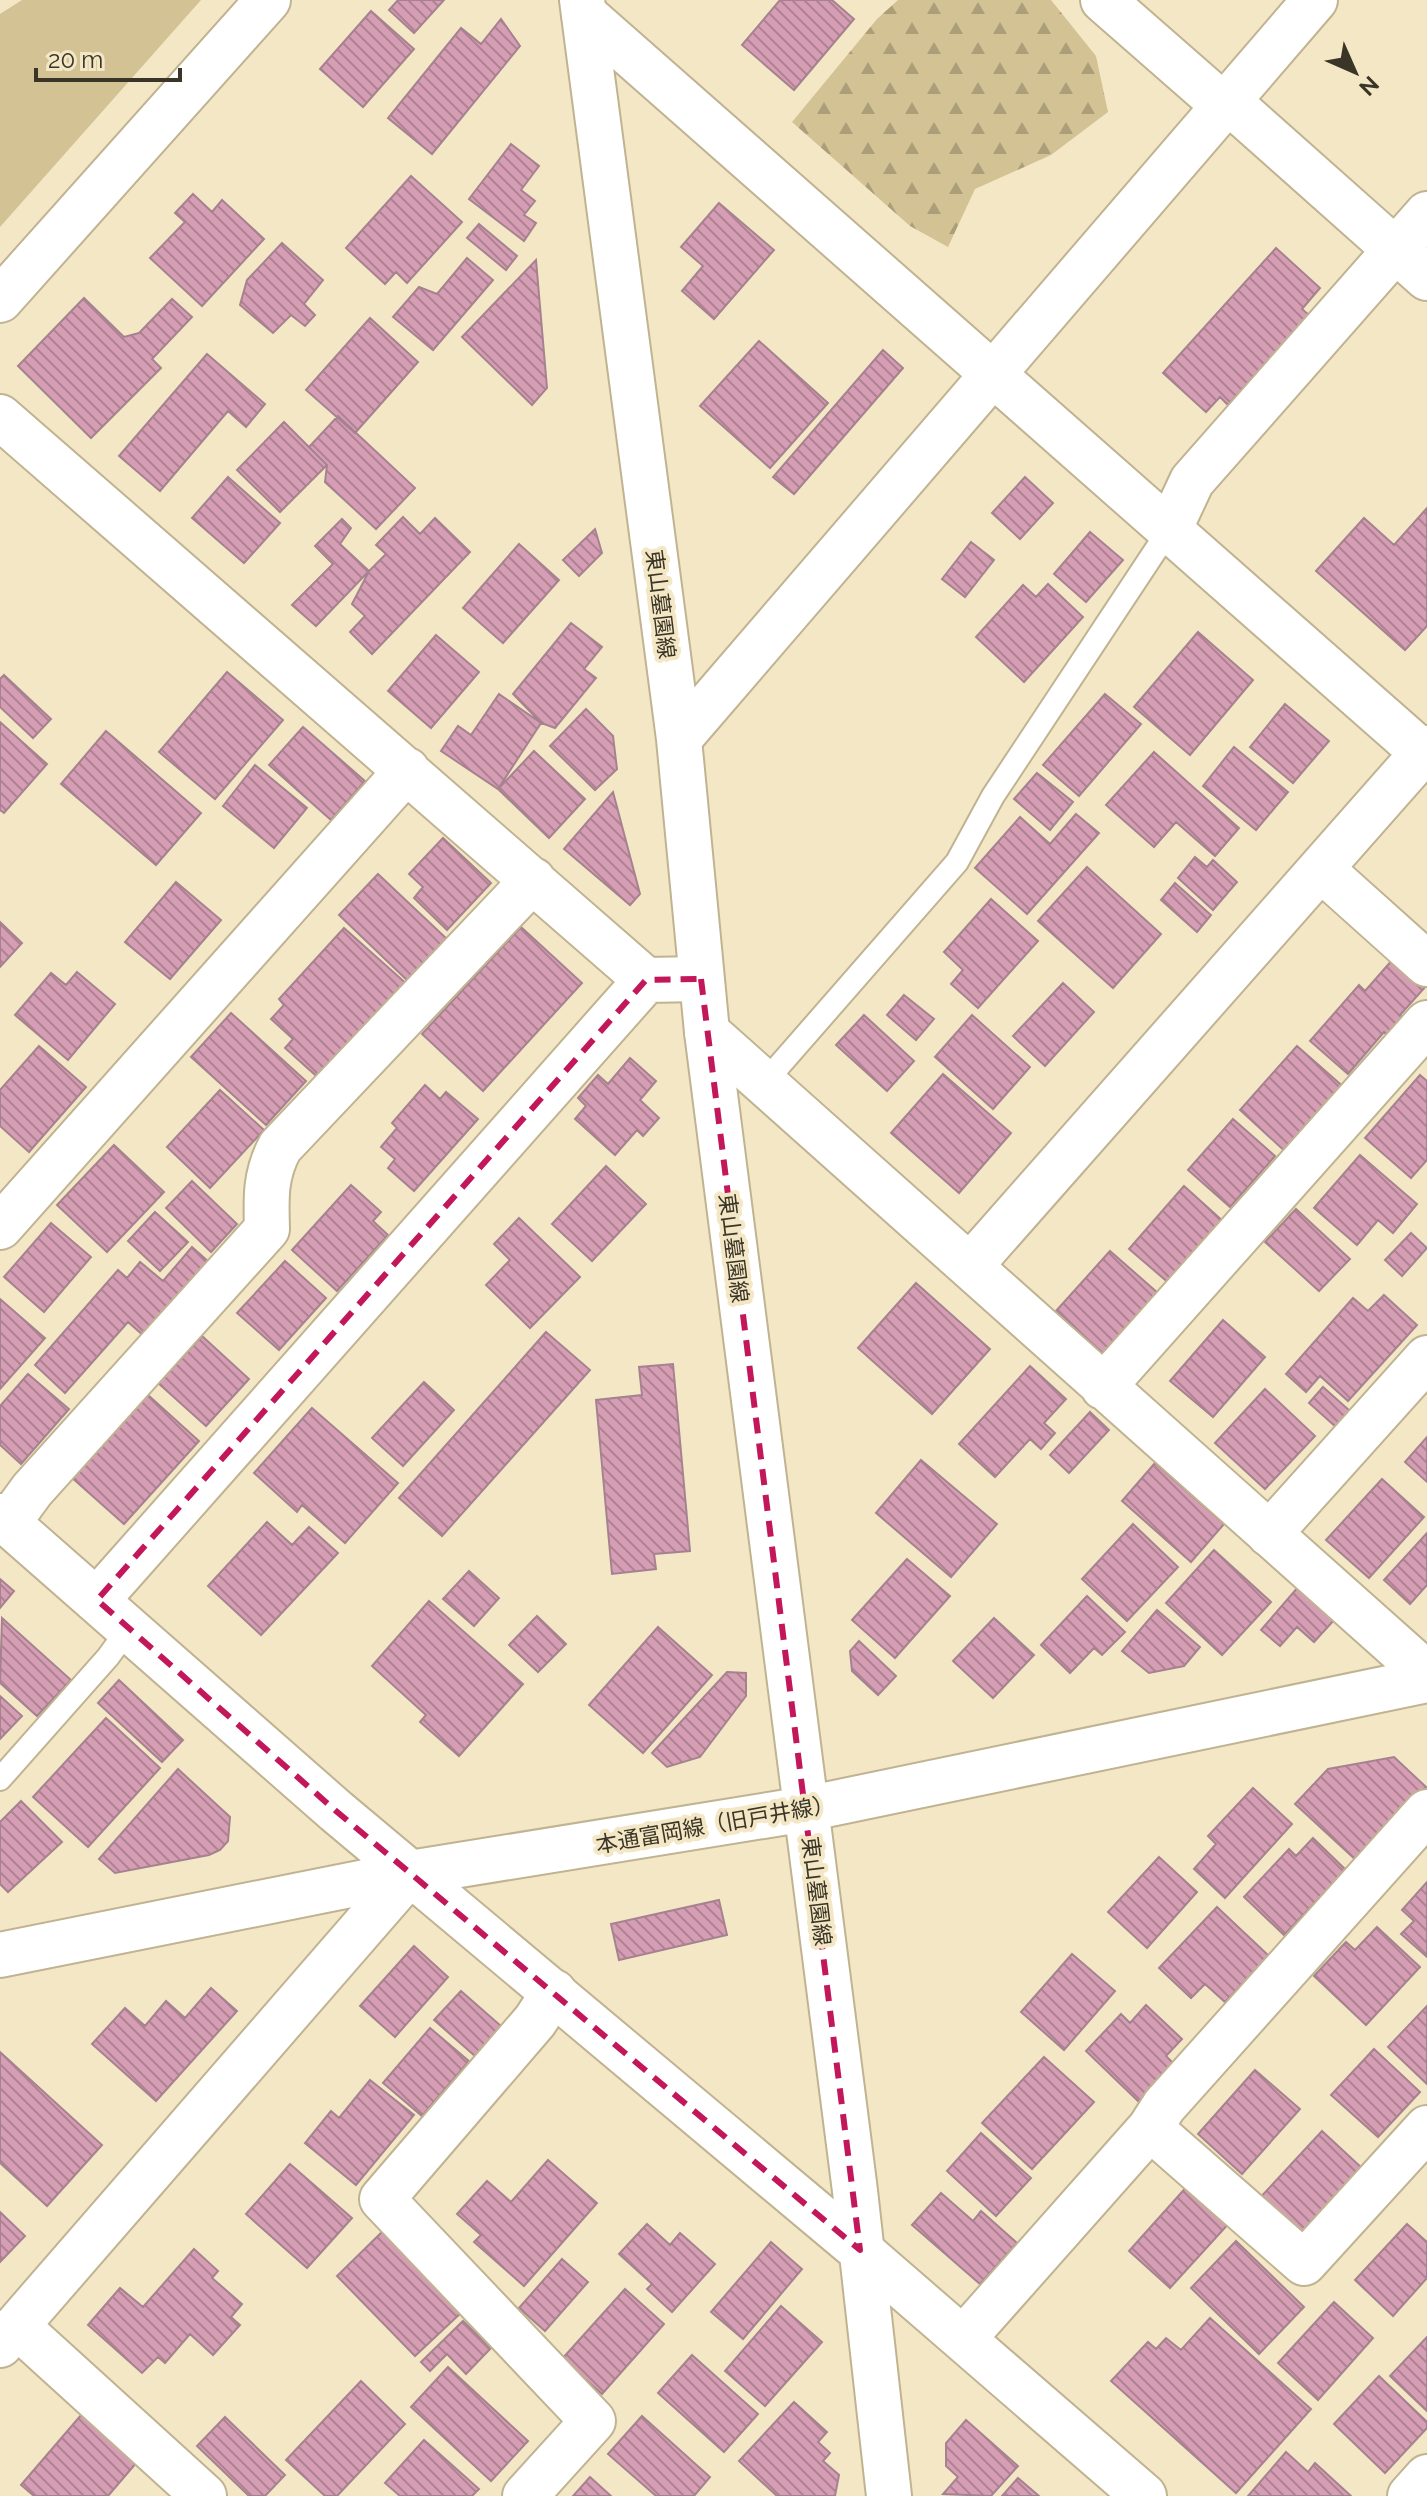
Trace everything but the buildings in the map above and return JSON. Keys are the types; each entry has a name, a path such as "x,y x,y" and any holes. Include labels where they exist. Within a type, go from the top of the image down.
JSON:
{"street":[{"path":"0,300 268,0"},
{"path":"1103,0 1412,265"},
{"path":"679,739 1315,0"},
{"path":"583,7 1169,530 1425,751 970,1266"},
{"name":"東山墓園線","path":"583,7 679,739 707,1032 860,2250 885,2492"},
{"path":"1169,530 1192,481 1412,265 1427,214"},
{"path":"0,417 646,980 701,979"},
{"path":"0,1227 407,770"},
{"path":"1321,869 1427,964"},
{"path":"533,880 280,1147 270,1165 266,1185 267,1229 4,1520 410,1873 860,2250 1144,2496"},
{"path":"113,1614 646,980"},
{"path":"1103,1387 1427,1023"},
{"path":"707,1032 1427,1674"},
{"path":"1269,1534 1427,1358"},
{"name":"本通富岡線（旧戸井線）","path":"0,1955 410,1873 806,1809 1427,1680"},
{"path":"963,2339 1150,2128 1164,2106 1427,1812"},
{"path":"204,2496 8,2336 410,1873"},
{"path":"525,2496 593,2421 382,2199 535,2021 554,1992"},
{"path":"1150,2128 1304,2263 1427,2128"},
{"path":"1410,2496 1427,2477"}],"lane":[{"path":"764,1083 957,862 993,796 1060,700 1169,530"},
{"path":"0,1779 113,1614"}],"highlighted area":[{"path":"701,979 860,2250 336,1811 97,1600 646,980"}],"green space":[{"path":"22,0 201,0 0,227 0,14"},
{"path":"898,0 1051,0 1096,56 1108,112 1051,155 975,189 948,247 910,226 792,122 877,19"}]}
